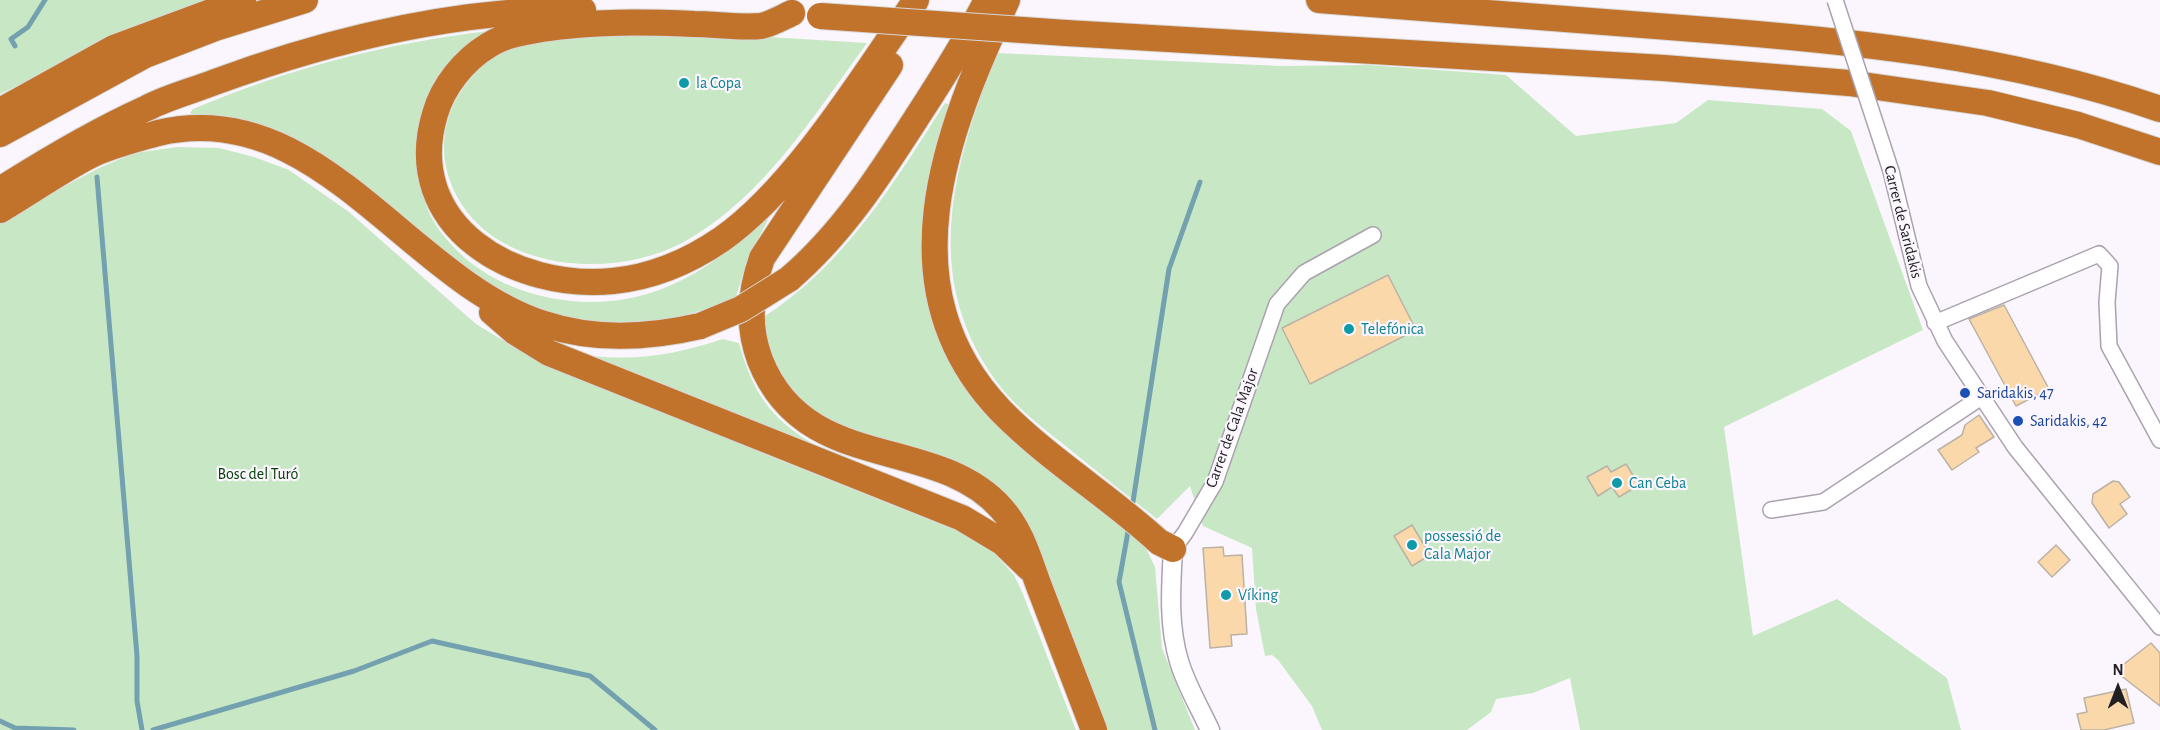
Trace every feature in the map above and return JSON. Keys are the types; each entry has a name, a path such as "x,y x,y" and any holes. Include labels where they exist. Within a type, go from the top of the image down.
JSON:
{"highway":[{"path":"0,111 114,48 243,0"},
{"path":"0,134 144,56 215,28 305,0"},
{"path":"792,13 763,26 635,22 575,24 524,32 488,46 465,64 436,108 431,129 431,171 436,192 446,213 462,233 492,257 535,275 559,280 617,281 646,275 686,260 735,229 788,175 916,0"},
{"path":"928,0 870,98 762,258 753,288 753,335 762,363 772,383 805,419 844,441 945,472 983,492 1000,506 1016,528 1094,730"},
{"path":"466,286 504,308 571,332 629,336 672,332 700,326 741,309 789,279 820,250 869,188 930,97 987,0"},
{"path":"1007,0 974,72 940,179 933,222 940,292 960,350 980,385 996,404 1026,434 1119,507 1159,542 1173,549"},
{"path":"1319,0 1817,39 1930,52 2055,77 2160,109"},
{"path":"1533,0 1551,3 1587,20"},
{"path":"0,190 148,107 272,62 360,37 452,20 544,10 792,13 1066,33 1523,59 1849,83 1988,103 2078,125 2160,152"},
{"path":"0,210 91,155 159,133 218,130 287,149 316,165 362,199 466,286 515,332 549,353 955,515 994,536 1020,558 1034,574"}],"street":[{"name":"Carrer de Saridakis","path":"1835,0 1891,171 1919,285 1935,323 2015,447 2160,627"},
{"name":"Carrer de Cala Major","path":"1173,549 1215,482 1277,304 1304,273 1373,235"},
{"path":"1935,323 2099,254 2110,266 2107,302 2109,346 2160,440"},
{"path":"1771,510 1823,502 1983,396"},
{"path":"1173,549 1172,614 1176,647 1184,674 1210,730"}],"green space":[{"path":"0,0 209,0 147,23 0,94"},
{"path":"488,31 456,63 447,87 424,173 424,194 428,210 435,224 450,243 469,261 515,288 568,301 621,300 664,288 696,273 725,253 765,218 768,220 747,260 736,297 691,314 649,322 609,324 571,318 534,306 497,288 461,265 372,192 320,155 293,140 263,128 231,120 196,117 190,113 193,109 264,82 337,60 375,50"},
{"path":"622,33 753,36 867,43 786,153 739,202 712,224 684,242 652,255 616,263 580,264 544,258 510,246 482,227 460,201 446,167 444,148 446,128 455,101 470,79 482,67 495,56 510,48 550,38"},
{"path":"997,53 1281,66 1368,65 1506,75 1576,136 1676,123 1708,100 1822,109 1851,131 1923,330 1724,427 1753,636 1837,599 1947,678 1961,730 1580,730 1570,678 1533,693 1496,699 1491,712 1467,730 1322,730 1312,706 1278,660 1272,655 1265,656 1256,609 1252,548 1203,526 1190,486 1157,519 1018,406 1003,390 976,349 960,308 952,266 951,224 957,182 967,139"},
{"path":"945,103 953,106 928,188 923,221 924,257 942,337 1143,542 1155,567 1162,648 1195,730 1108,730 1033,534 1023,518 820,416 788,386 768,353 762,318 818,274 865,221"},
{"name":"Bosc del Turó","path":"177,147 219,148 254,157 289,170 349,212 476,324 519,350 769,456 960,532 992,551 1014,575 1023,594 1076,730 0,730 0,220 101,167 135,153"},
{"path":"723,339 739,343 752,379 769,408 793,430 826,451 590,359 592,356 627,358 659,355"}],"building":[{"name":"Telefónica","path":"1388,275 1416,330 1310,384 1282,328"},
{"path":"2004,305 2049,389 2016,406 1969,319"},
{"path":"1979,415 1994,437 1976,448 1979,452 1952,470 1938,450 1962,435 1965,425"},
{"name":"Can Ceba","path":"1626,464 1639,485 1619,497 1612,487 1598,496 1587,477 1607,466 1611,472"},
{"path":"2113,481 2119,482 2130,497 2120,504 2127,514 2109,528 2092,503 2093,494"},
{"name":"possessió de Cala Major","path":"1412,525 1430,555 1412,566 1394,536"},
{"path":"2056,545 2070,560 2052,577 2038,562"},
{"name":"Víking","path":"1223,547 1224,556 1242,555 1247,634 1231,635 1232,646 1210,648 1203,548"},
{"path":"2151,643 2160,653 2160,706 2115,671"},
{"path":"2126,689 2134,723 2104,730 2081,730 2077,714 2087,712 2084,698"}],"waterway":[{"path":"15,46 11,39 28,27 45,0"},
{"path":"97,177 137,656 137,701 142,730"},
{"path":"1132,508 1169,269 1200,182"},
{"path":"1129,526 1119,582 1155,730"},
{"path":"153,730 354,671 432,641 590,676 655,730"},
{"path":"0,721 15,728 74,730"}],"place":[{"name":"la Copa","path":"684,83"},
{"name":"Telefónica","path":"1349,329"},
{"name":"Saridakis, 47","path":"1965,393"},
{"name":"Saridakis, 42","path":"2018,421"},
{"name":"Can Ceba","path":"1617,483"},
{"name":"possessió de Cala Major","path":"1412,545"},
{"name":"Víking","path":"1226,595"}]}
